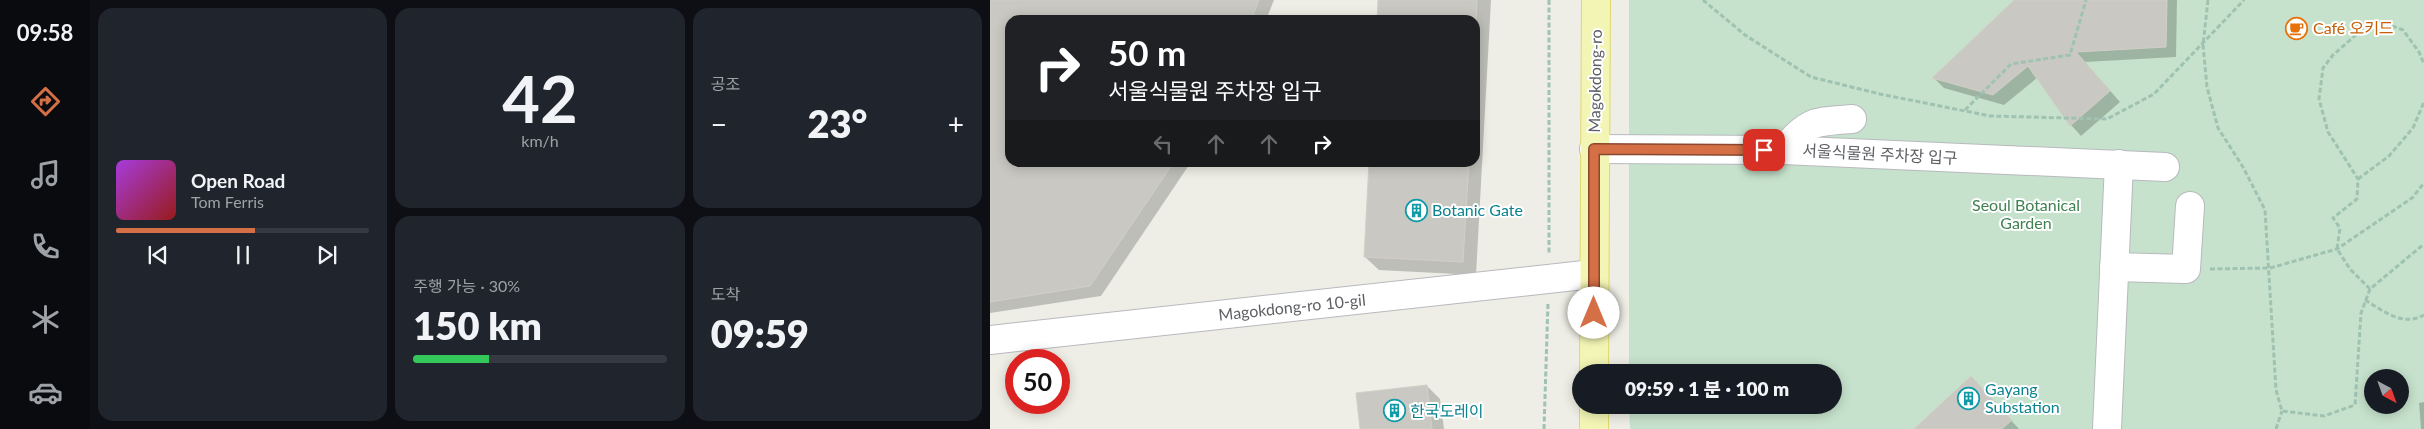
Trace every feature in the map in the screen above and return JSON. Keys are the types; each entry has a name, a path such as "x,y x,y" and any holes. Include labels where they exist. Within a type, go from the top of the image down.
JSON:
{"main road":[{"name":"Magokdong-ro","path":"1594,364 1596,0"},
{"path":"1594,414 1594,429"}],"street":[{"path":"1783,150 1805,126 1816,122 1852,119"},
{"name":"서울식물원 주차장 입구","path":"1594,149 1783,150 2165,167"},
{"path":"2107,429 2118,164"},
{"path":"2114,267 2186,269 2190,206"},
{"name":"Magokdong-ro 10-gil","path":"990,340 1594,274"}],"path":[{"path":"1544,429 1550,205 1548,0"},
{"path":"1703,0 1745,35 1811,77 1990,116 2107,120 2154,94 2203,45 2244,0"},
{"path":"1965,111 2010,64 2070,55 2086,0"},
{"path":"2208,0 2203,45 2207,86 2218,128 2265,210 2276,390 2282,411 2276,429"},
{"path":"2370,289 2350,269 2337,249 2340,228 2333,218 2357,199 2358,178 2328,132 2319,99 2322,68 2333,55 2366,26 2382,22 2403,30 2419,52 2424,64"},
{"path":"2358,178 2389,156 2414,128 2424,102"},
{"path":"2186,269 2270,268 2337,249 2412,198 2424,183"},
{"path":"2282,411 2324,416 2355,405 2361,313 2365,300 2370,289 2424,244"},
{"path":"2365,300 2395,318 2415,320 2424,315"}],"green space":[{"name":"Seoul Botanical Garden","path":"1629,0 2424,0 2424,429 1630,429 1629,414 1842,414 1842,364 1629,364"}],"building":[{"path":"990,0 1259,0 1253,15 1005,15 1005,167 1171,167 1090,286 990,302"},
{"path":"1378,0 1477,0 1476,15 1377,15"},
{"path":"2014,0 2167,0 2166,47 2076,52 2110,91 2070,126 2028,66 1993,95 1932,78"},
{"name":"Botanic Gate","path":"1369,167 1469,167 1463,262 1364,257"},
{"name":"Gayang Substation","path":"1971,376 2012,420 2002,429 1914,429"},
{"name":"한국도레이","path":"1427,385 1432,429 1360,429 1356,393"}],"place":[{"name":"Café 오키드","path":"2297,28"},
{"name":"Botanic Gate","path":"1416,210"},
{"name":"Gayang Substation","path":"1969,398"},
{"name":"한국도레이","path":"1394,411"}],"route":[{"path":"1594,313 1594,149 1764,150"}]}
